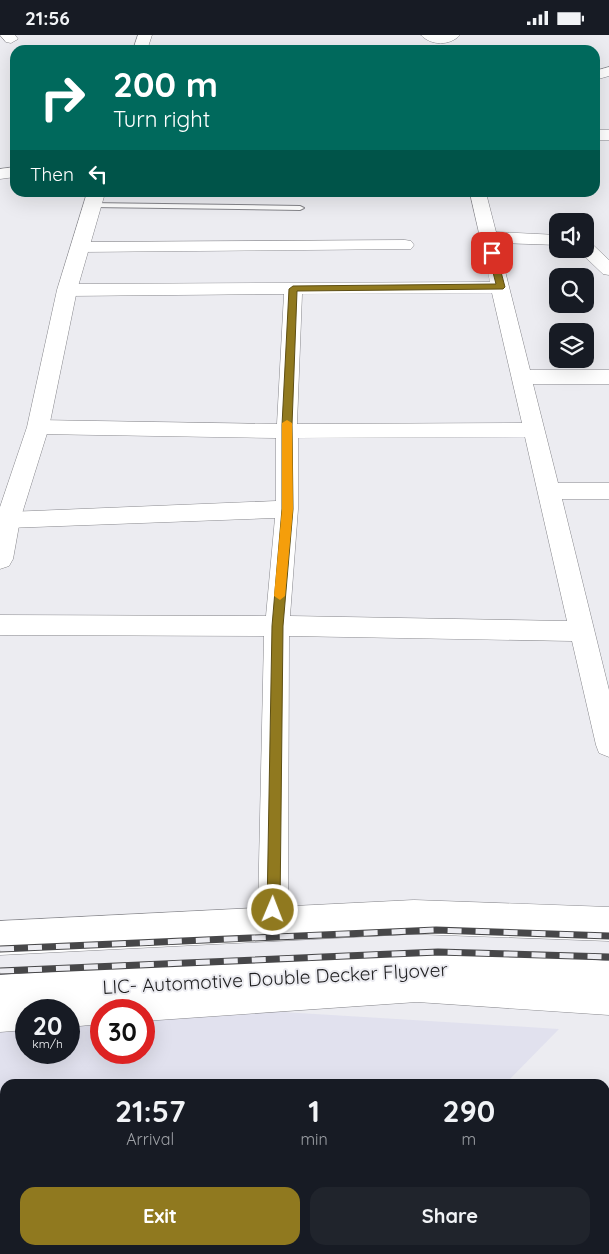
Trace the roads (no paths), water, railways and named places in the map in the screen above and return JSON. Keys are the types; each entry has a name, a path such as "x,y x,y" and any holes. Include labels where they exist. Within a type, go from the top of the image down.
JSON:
{"main road":[{"path":"0,559 4,520 38,427 67,290 94,199"},
{"path":"0,922 417,904 609,910"},
{"path":"0,938 414,917 609,924"},
{"name":"LIC- Automotive Double Decker Flyover","path":"0,992 414,968 528,972 609,978"},
{"path":"80,1008 417,985 609,998"},
{"path":"0,1013 15,1012"}],"street":[{"path":"479,197 609,742"},
{"path":"488,237 549,240"},
{"path":"80,247 405,245"},
{"path":"594,256 609,270"},
{"path":"67,290 500,287"},
{"path":"273,910 277,626 288,509 288,431 293,289"},
{"path":"522,377 609,377"},
{"path":"38,427 288,431 534,430"},
{"path":"550,491 609,491"},
{"path":"4,520 288,509"},
{"path":"0,625 277,626 583,631"}],"lane":[{"path":"94,199 300,208"}],"railway":[{"path":"0,949 436,930 609,936"},
{"path":"0,971 438,952 609,957"}]}
